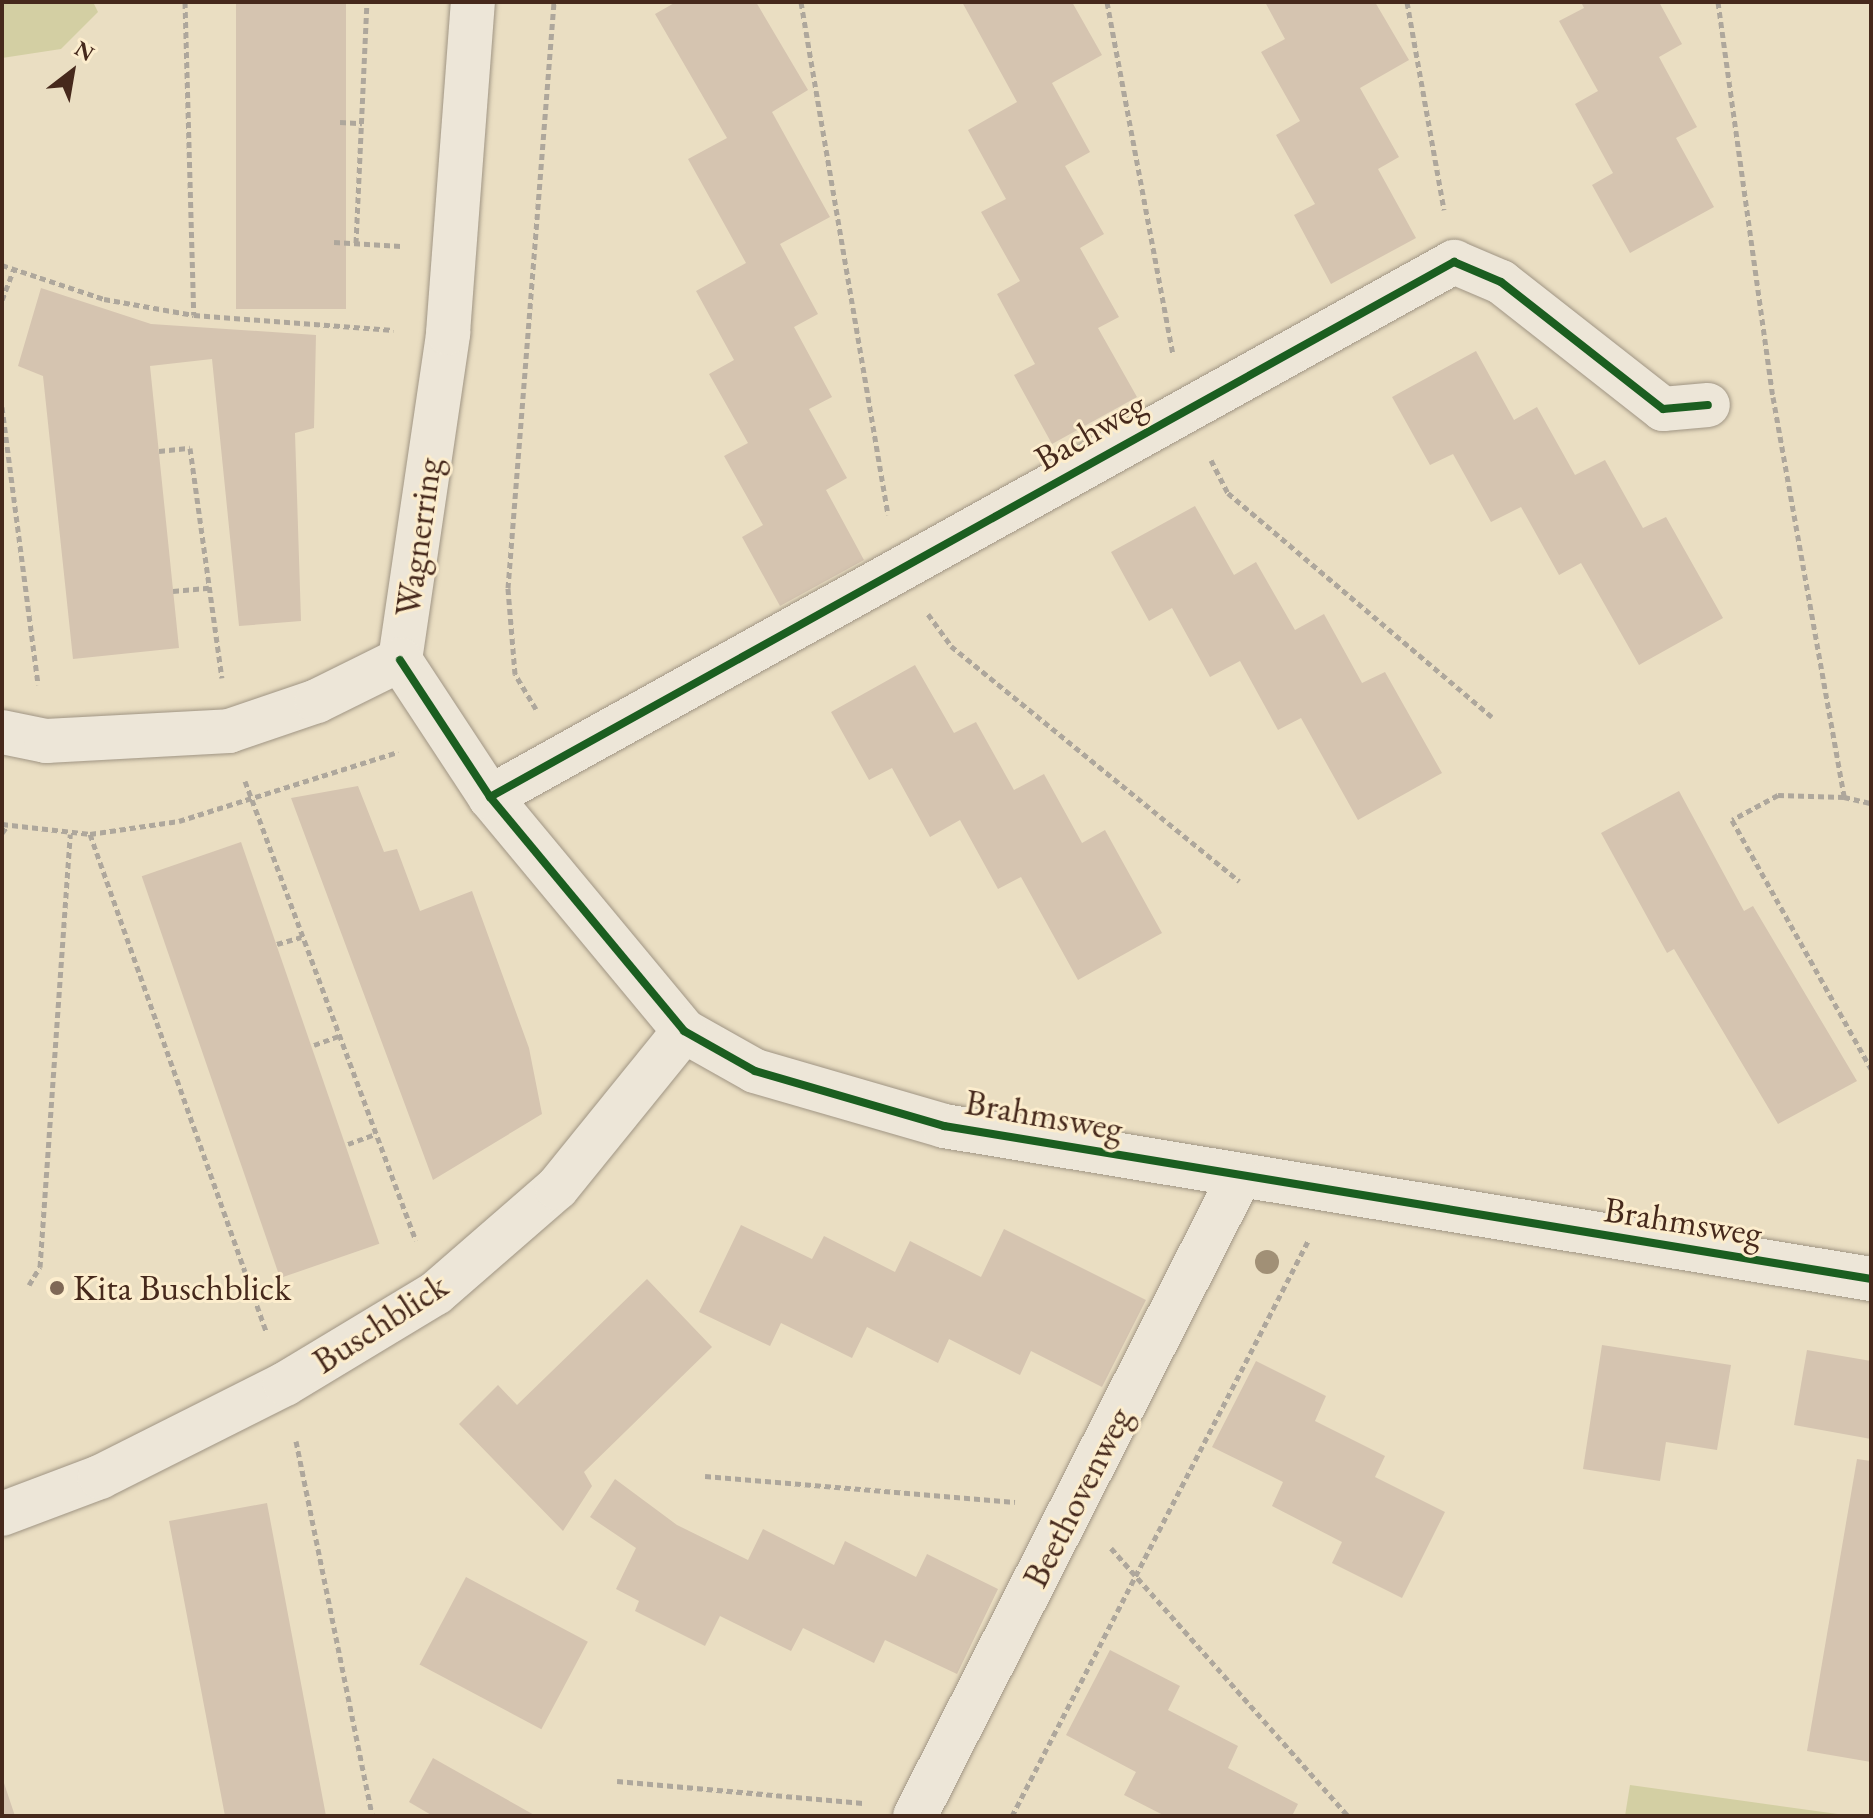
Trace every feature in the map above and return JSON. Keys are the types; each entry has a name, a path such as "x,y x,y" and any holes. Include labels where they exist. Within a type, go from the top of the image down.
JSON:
{"street":[{"name":"Wagnerring","path":"2,732 46,741 229,731 317,701 400,660 448,333 473,2"},
{"name":"Bachweg","path":"490,797 565,759 1454,262"},
{"path":"1454,262 1501,282 1663,409 1708,405"},
{"name":"Brahmsweg","path":"400,660 490,797 684,1031 755,1071 856,1103 1239,1178 1871,1279"},
{"name":"Buschblick","path":"2,1514 100,1477 285,1384 436,1293 557,1188 684,1031"},
{"name":"Beethovenweg","path":"917,1812 1239,1178"}],"path":[{"path":"185,2 194,315"},
{"path":"356,243 367,2"},
{"path":"554,2 508,588 515,674 565,759"},
{"path":"1407,2 1454,262"},
{"path":"1718,2 1773,397 1844,797"},
{"path":"340,122 362,123"},
{"path":"334,242 456,250"},
{"path":"2,265 104,299 194,315 448,333"},
{"path":"2,300 14,269"},
{"path":"2,407 3,446 46,741"},
{"path":"159,451 190,448 229,731 301,937 436,1293"},
{"path":"173,591 209,588"},
{"path":"2,833 4,825 90,834 251,801 447,732"},
{"path":"1871,803 1844,797 1778,795 1732,820 1871,1069"},
{"path":"29,1285 40,1267 70,834"},
{"path":"90,834 285,1384 372,1816"},
{"path":"277,944 301,937"},
{"path":"314,1045 339,1036"},
{"path":"348,1144 376,1134"},
{"path":"1012,1816 1334,1193"},
{"path":"617,1781 917,1812"}],"shaded area":[{"path":"2,2 93,2 98,12 61,49 2,58"},
{"path":"1630,1785 1852,1816 1625,1816"}],"building":[{"path":"236,2 346,2 346,309 236,309"},
{"path":"676,2 756,2 808,90 772,112 830,217 780,244 818,314 794,327 832,397 809,409 847,478 826,490 864,560 780,606 742,537 763,525 724,456 748,443 709,374 734,360 696,291 746,263 688,159 727,138 655,14"},
{"path":"962,2 1072,2 1102,55 1052,83 1090,152 1065,166 1104,234 1080,248 1119,317 1098,328 1137,397 1052,444 1014,375 1035,364 997,294 1020,281 981,212 1006,199 968,130 1017,102"},
{"path":"1265,2 1375,2 1409,60 1360,88 1399,157 1378,169 1416,238 1331,284 1294,215 1315,204 1276,135 1300,121 1261,52 1285,39"},
{"path":"1581,2 1659,2 1682,44 1659,57 1697,127 1676,138 1714,207 1630,253 1592,185 1613,173 1575,104 1598,91 1559,21 1584,8"},
{"path":"41,288 151,324 316,335 314,428 295,433 301,621 239,626 212,359 150,366 179,648 73,659 43,376 18,366"},
{"path":"1476,351 1514,420 1537,407 1575,475 1605,460 1643,528 1666,517 1723,618 1639,665 1581,563 1559,575 1521,507 1491,522 1453,454 1430,465 1392,397"},
{"path":"1195,506 1234,575 1256,562 1295,630 1324,614 1362,683 1385,672 1442,773 1358,820 1301,718 1278,730 1240,661 1210,677 1172,608 1149,621 1111,552"},
{"path":"915,665 954,733 976,722 1014,790 1044,774 1082,843 1105,830 1162,933 1078,980 1021,877 998,889 960,820 930,837 892,768 869,780 831,712"},
{"path":"358,786 384,852 397,849 420,911 472,891 529,1048 542,1114 433,1180 291,798"},
{"path":"1679,791 1744,911 1753,906 1857,1081 1778,1124 1674,949 1667,953 1601,833"},
{"path":"241,842 379,1244 280,1278 142,876"},
{"path":"741,1225 812,1259 824,1236 895,1272 910,1241 981,1277 1004,1229 1146,1300 1102,1387 1031,1351 1020,1375 949,1339 938,1363 867,1327 852,1358 781,1323 770,1346 699,1312"},
{"path":"647,1279 712,1347 584,1472 592,1486 563,1531 459,1424 498,1385 517,1405"},
{"path":"1602,1345 1731,1365 1717,1450 1666,1442 1660,1481 1583,1469"},
{"path":"1807,1350 1871,1361 1871,1439 1794,1425"},
{"path":"1256,1361 1326,1396 1315,1421 1385,1456 1375,1477 1445,1512 1402,1598 1332,1563 1342,1542 1272,1506 1283,1482 1212,1447"},
{"path":"1857,1459 1871,1461 1871,1762 1807,1751"},
{"path":"615,1479 677,1525 748,1560 763,1529 834,1565 845,1541 916,1577 927,1554 998,1589 957,1674 885,1640 874,1663 803,1628 791,1651 720,1616 705,1646 635,1611 639,1601 616,1589 636,1548 590,1517"},
{"path":"267,1503 326,1816 225,1816 169,1521"},
{"path":"466,1577 588,1642 541,1729 420,1664"},
{"path":"1110,1650 1180,1686 1168,1710 1238,1746 1228,1768 1298,1804 1292,1816 1165,1816 1124,1795 1136,1772 1066,1735"},
{"path":"433,1758 536,1816 433,1816 409,1802"},
{"path":"3,1780 15,1816 2,1816"}],"cycle path":[{"path":"490,797 1454,262 1501,282 1663,409 1708,405"},
{"path":"400,660 490,797 684,1031 755,1071 944,1126 1871,1279"}],"place":[{"name":"Kita Buschblick","path":"57,1288"}]}
